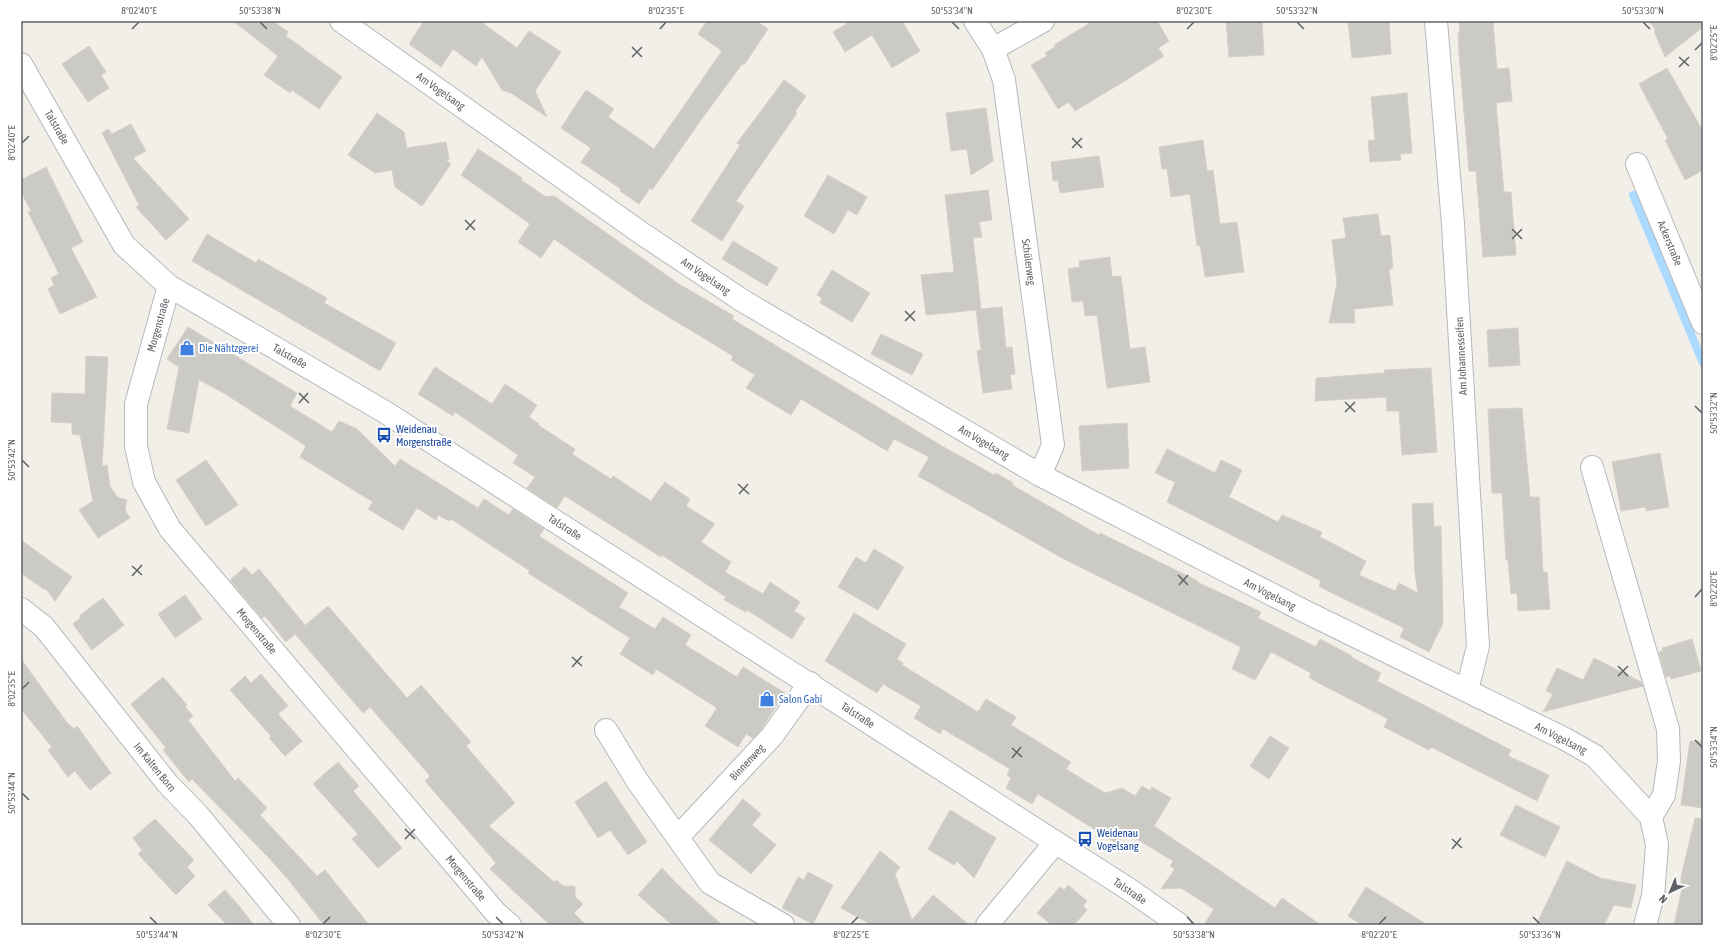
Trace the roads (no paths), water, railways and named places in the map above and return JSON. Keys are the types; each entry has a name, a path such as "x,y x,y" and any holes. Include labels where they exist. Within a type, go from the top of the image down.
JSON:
{"street":[{"name":"Am Vogelsang","path":"341,21 644,235 743,301 1040,475 1304,611 1595,756 1623,784 1651,817"},
{"name":"Schülerweg","path":"975,21 993,49 1004,80 1053,444 1040,475"},
{"path":"993,49 1043,21"},
{"name":"Am Johannesseifen","path":"1436,21 1453,224 1478,646 1466,691"},
{"name":"Talstraße","path":"21,64 124,245 169,286 385,412 810,683 1054,843 1130,890 1180,925"},
{"name":"Ackerstraße","path":"1637,164 1703,322"},
{"name":"Morgenstraße","path":"169,286 136,404 136,446 144,482 170,529 496,913 510,925"},
{"path":"1592,467 1668,729 1670,761 1664,795 1651,817 1656,853 1653,896 1645,925"},
{"name":"Im Kalten Born","path":"21,608 44,627 167,783 198,815 289,925"},
{"name":"Binnenweg","path":"678,837 772,736 810,683"},
{"path":"606,730 638,782 710,883 783,925"},
{"path":"987,925 1054,843"}],"waterway":[{"path":"1633,195 1703,363"}],"place":[{"name":"Die Nähtzgerei","path":"187,348"},
{"name":"Weidenau Morgenstraße","path":"384,435"},
{"name":"Salon Gabi","path":"767,699"},
{"name":"Weidenau Vogelsang","path":"1085,839"}]}
